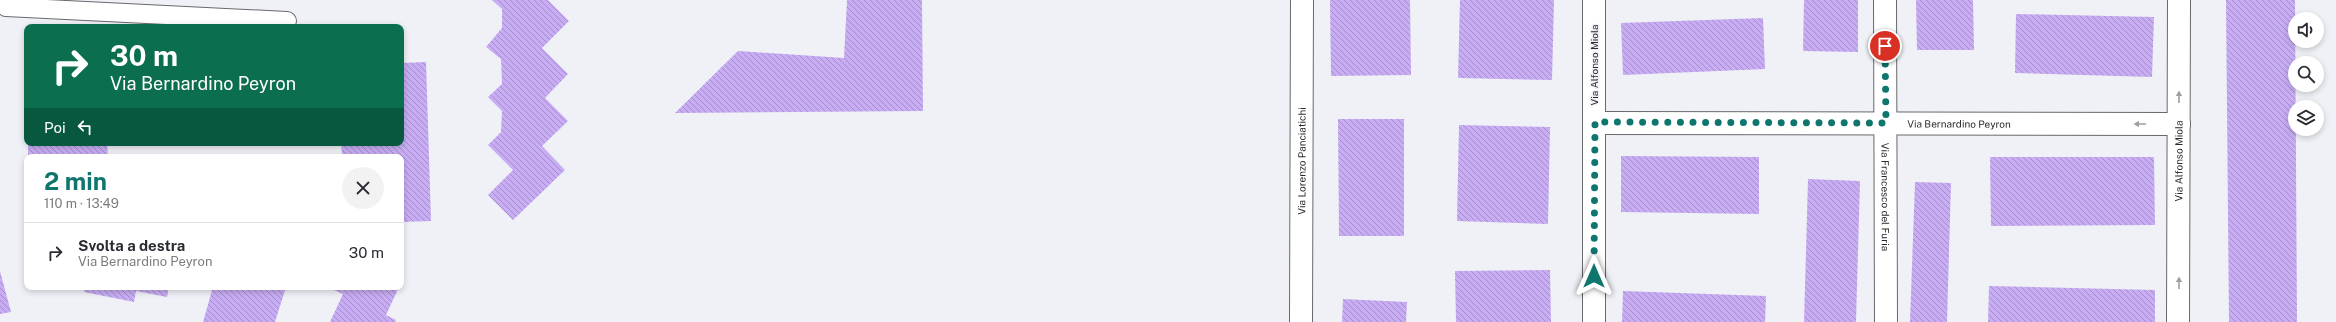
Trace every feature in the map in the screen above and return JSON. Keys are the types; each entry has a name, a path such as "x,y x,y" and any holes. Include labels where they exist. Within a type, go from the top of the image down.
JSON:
{"street":[{"name":"Via Lorenzo Panciatichi","path":"1301,322 1302,0"},
{"name":"Via Alfonso Miola","path":"1594,0 1594,322"},
{"name":"Via Francesco del Furia","path":"1885,0 1886,322"},
{"name":"Via Alfonso Miola","path":"2178,322 2180,0"},
{"name":"Via Bernardino Peyron","path":"1595,122 2179,124"}],"lane":[{"path":"6,0 6,6 287,21"}],"building":[{"path":"492,0 548,0 569,21 542,48 568,74 545,98 568,121 542,146 565,170 513,220 488,195 513,170 488,145 501,132 502,111 488,97 502,84 501,59 486,47 502,28 502,9"},
{"path":"847,0 922,0 923,111 675,113 738,51 844,58"},
{"path":"1330,0 1410,0 1411,75 1331,76"},
{"path":"1460,0 1554,0 1552,80 1458,78"},
{"path":"1804,0 1858,0 1858,52 1803,51"},
{"path":"1916,0 1973,0 1974,50 1917,50"},
{"path":"2226,0 2295,0 2295,12 2288,12 2288,48 2295,48 2295,56 2288,56 2288,92 2296,92 2296,100 2288,100 2288,136 2296,136 2297,322 2229,322"},
{"path":"2016,14 2154,17 2152,77 2015,73"},
{"path":"1763,18 1765,69 1623,75 1621,23"},
{"path":"426,62 431,221 404,222 404,154 342,154 341,146 404,146 404,63"},
{"path":"1338,119 1404,119 1404,236 1339,236"},
{"path":"1459,125 1550,127 1548,224 1457,221"},
{"path":"28,146 107,146 108,154 28,154"},
{"path":"1621,156 1759,157 1759,214 1621,212"},
{"path":"1990,157 2154,157 2155,225 1991,226"},
{"path":"1808,179 1860,181 1856,322 1804,322"},
{"path":"1915,182 1951,183 1947,322 1910,322"},
{"path":"1550,270 1551,322 1456,322 1455,271"},
{"path":"0,271 11,312 0,314"},
{"path":"1989,286 2155,290 2155,322 1988,322"},
{"path":"84,290 168,290 167,297 136,291 134,302 84,292"},
{"path":"212,290 285,290 275,322 203,322"},
{"path":"334,290 398,290 386,315 396,320 395,322 330,322 343,294"},
{"path":"1623,291 1766,296 1765,322 1622,322"},
{"path":"1343,299 1407,302 1406,322 1342,322"}],"route":[{"path":"1594,276 1595,122 1886,123 1885,46"}]}
